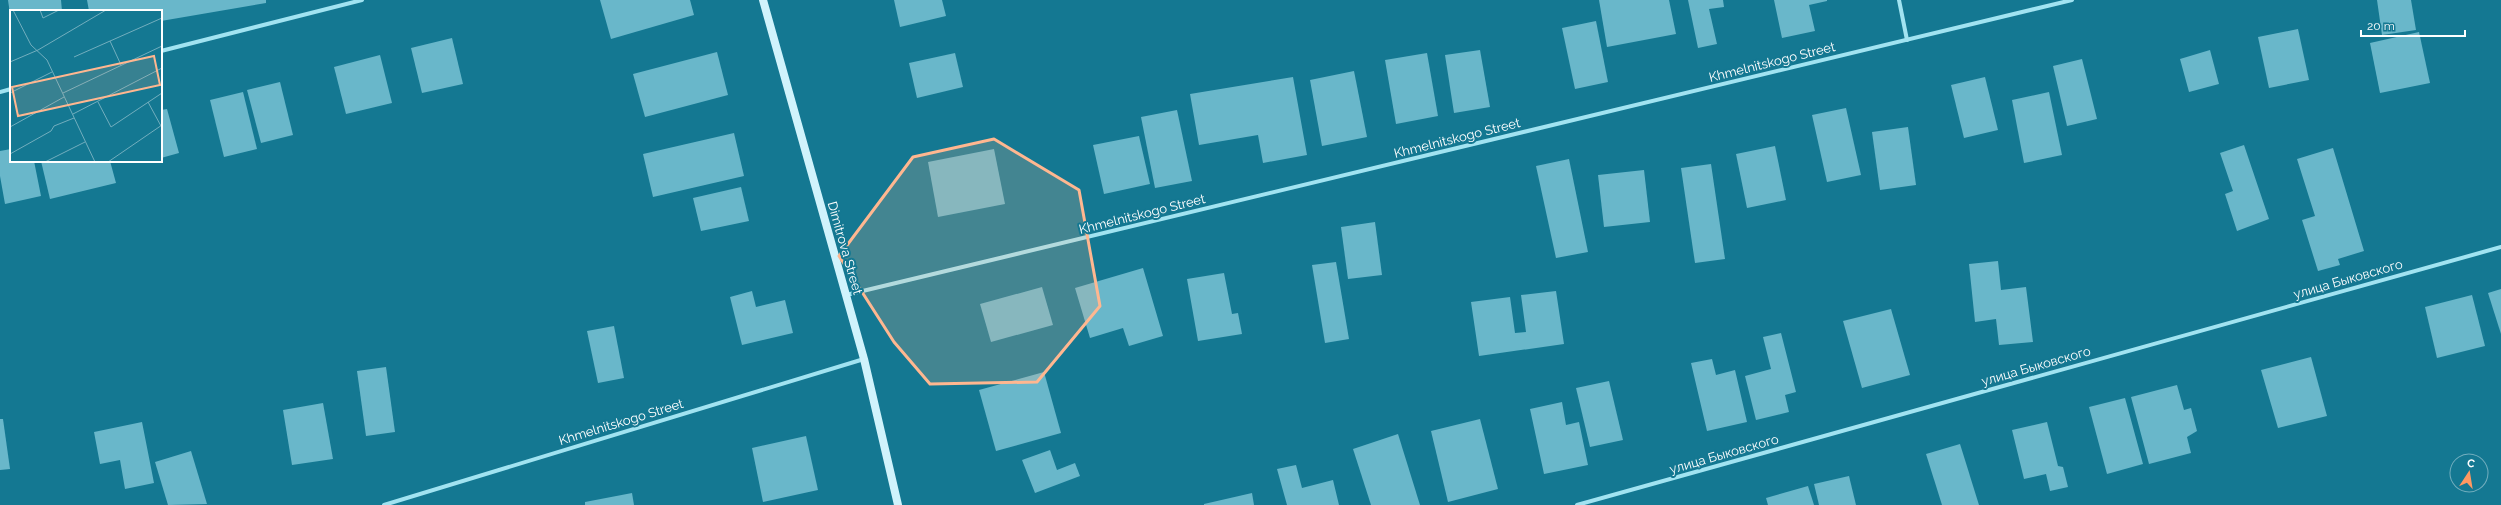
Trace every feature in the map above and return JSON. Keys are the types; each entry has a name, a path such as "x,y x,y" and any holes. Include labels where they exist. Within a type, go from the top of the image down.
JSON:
{"main road":[{"name":"Dimitrova Street","path":"763,0 864,359 898,505"}],"street":[{"path":"162,51 362,0"},
{"path":"1899,0 1907,40"},
{"name":"Khmelnitskogo Street","path":"846,295 2072,0"},
{"path":"0,92 10,89"},
{"name":"улица Быковского","path":"1577,505 2501,247"},
{"name":"Khmelnitskogo Street","path":"384,505 864,359"}],"highlighted area":[{"path":"994,139 1079,190 1100,306 1037,382 930,384 894,342 839,256 913,157"}],"building":[{"path":"8,0 61,0 62,10 10,10 10,14"},
{"path":"87,0 266,0 266,3 162,21 162,10 89,10"},
{"path":"600,0 690,0 694,15 611,39"},
{"path":"894,0 942,0 946,16 900,27"},
{"path":"1599,0 1669,0 1676,34 1607,47"},
{"path":"1688,0 1723,0 1724,7 1709,9 1717,44 1698,48"},
{"path":"1774,0 1827,1 1809,5 1815,31 1782,38"},
{"path":"2377,0 2411,0 2416,30 2382,35"},
{"path":"1596,21 1608,82 1575,89 1562,28"},
{"path":"2298,29 2309,80 2269,88 2258,37"},
{"path":"2419,32 2430,83 2380,93 2370,43"},
{"path":"452,38 463,84 422,93 411,48"},
{"path":"1480,50 1490,107 1454,113 1445,55"},
{"path":"2210,50 2219,84 2189,92 2180,59"},
{"path":"717,52 728,95 645,117 633,74"},
{"path":"955,53 963,87 917,98 909,63"},
{"path":"1427,53 1438,116 1396,124 1385,60"},
{"path":"380,55 392,103 346,114 334,67"},
{"path":"2082,59 2097,119 2067,126 2053,66"},
{"path":"1354,71 1367,137 1322,146 1310,80"},
{"path":"1293,77 1307,155 1263,163 1258,135 1199,145 1190,94"},
{"path":"1985,77 1998,130 1964,138 1951,85"},
{"path":"280,82 293,135 261,143 247,90"},
{"path":"243,92 257,149 224,157 210,100"},
{"path":"2049,92 2062,155 2024,163 2012,100"},
{"path":"1846,108 1861,175 1827,182 1812,115"},
{"path":"167,109 179,153 162,158 162,110"},
{"path":"1177,110 1192,181 1155,188 1141,117"},
{"path":"1908,127 1916,185 1880,190 1872,132"},
{"path":"734,133 744,176 653,197 643,154"},
{"path":"1139,136 1150,184 1104,194 1093,145"},
{"path":"2244,145 2269,219 2237,231 2225,194 2233,191 2220,153"},
{"path":"1775,146 1786,200 1747,208 1736,154"},
{"path":"2333,148 2364,251 2338,259 2340,265 2318,271 2302,220 2315,216 2297,159"},
{"path":"10,149 10,162 34,162 41,196 5,204 0,176 0,151"},
{"path":"994,149 1005,204 938,217 928,162"},
{"path":"1569,159 1588,252 1556,258 1536,166"},
{"path":"41,162 110,162 116,183 50,199"},
{"path":"1711,164 1725,259 1695,263 1681,168"},
{"path":"1644,170 1650,222 1604,227 1598,175"},
{"path":"741,187 749,221 701,231 693,198"},
{"path":"1375,222 1382,275 1348,279 1341,227"},
{"path":"1998,261 2001,290 2026,287 2033,342 1999,345 1996,319 1975,322 1969,264"},
{"path":"1336,262 1349,339 1325,343 1312,265"},
{"path":"1143,268 1163,336 1129,346 1123,328 1090,338 1075,288"},
{"path":"1224,273 1232,314 1238,313 1242,334 1198,341 1187,279"},
{"path":"1042,287 1053,325 991,342 980,304"},
{"path":"2501,289 2501,334 2488,293"},
{"path":"752,291 756,307 785,300 793,333 742,345 730,297"},
{"path":"1556,291 1564,344 1479,356 1471,302 1510,297 1515,333 1526,332 1521,295"},
{"path":"2472,295 2485,346 2437,358 2425,307"},
{"path":"1891,309 1910,375 1862,388 1843,321"},
{"path":"614,326 624,378 598,383 587,331"},
{"path":"1781,333 1796,392 1785,395 1789,412 1756,420 1745,376 1771,369 1763,337"},
{"path":"2311,357 2327,416 2278,428 2261,370"},
{"path":"1712,359 1716,375 1735,370 1747,422 1707,431 1691,363"},
{"path":"386,367 395,432 366,436 357,371"},
{"path":"1044,372 1061,433 996,451 979,390"},
{"path":"1609,381 1623,440 1590,447 1576,388"},
{"path":"2177,385 2184,410 2191,408 2197,431 2187,437 2191,453 2149,464 2131,397"},
{"path":"2125,398 2143,464 2107,474 2089,407"},
{"path":"1562,402 1566,425 1579,422 1588,465 1544,474 1530,409"},
{"path":"323,403 333,459 292,465 283,410"},
{"path":"0,419 3,419 10,469 0,470"},
{"path":"1480,419 1498,489 1448,502 1431,431"},
{"path":"142,422 154,483 125,489 120,460 100,464 94,432"},
{"path":"2047,422 2058,466 2063,467 2068,487 2050,491 2046,474 2024,479 2012,430"},
{"path":"1398,434 1420,505 1371,505 1353,449"},
{"path":"806,436 818,490 763,502 752,448"},
{"path":"1960,444 1979,505 1942,505 1926,454"},
{"path":"1050,450 1057,470 1075,463 1080,476 1035,493 1022,460"},
{"path":"191,451 207,504 168,505 155,462"},
{"path":"1296,465 1302,488 1333,480 1339,505 1287,505 1277,469"},
{"path":"1849,476 1856,505 1819,505 1814,484"},
{"path":"1808,486 1814,505 1768,505 1766,498"},
{"path":"632,493 634,505 585,505 585,502"},
{"path":"1252,493 1254,505 1204,505 1204,504"}]}
